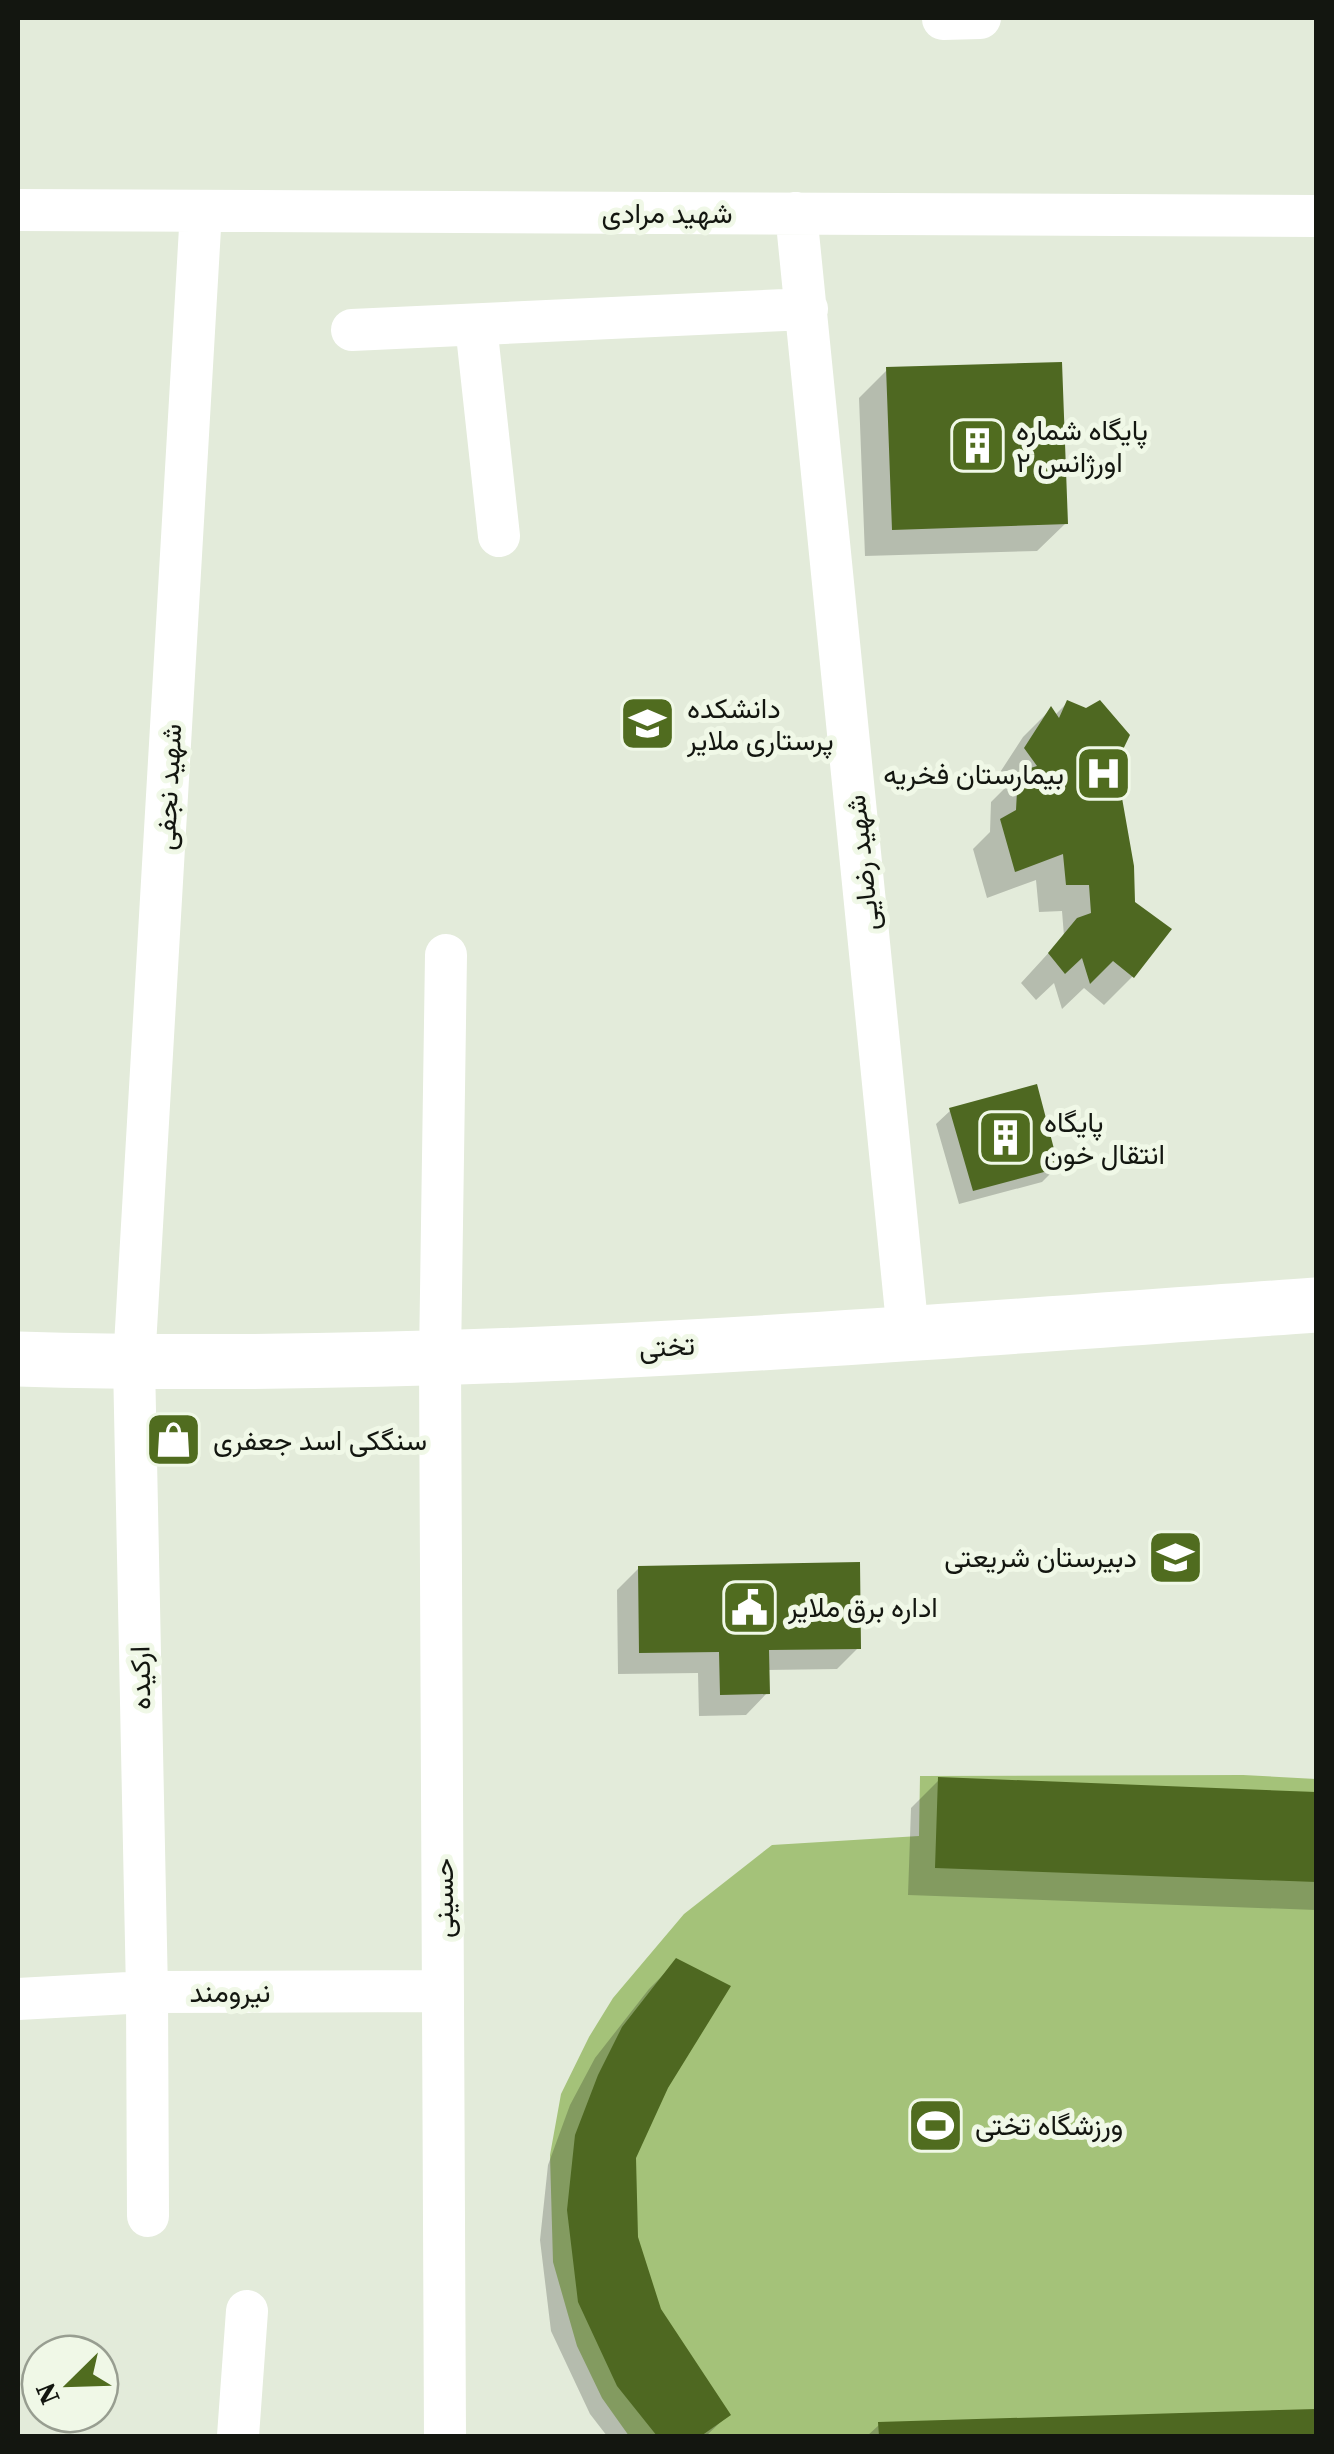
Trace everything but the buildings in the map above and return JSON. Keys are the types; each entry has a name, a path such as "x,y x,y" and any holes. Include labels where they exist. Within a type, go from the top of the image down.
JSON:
{"main road":[{"name":"تختی","path":"18,1359 134,1363 440,1359 1316,1305"}],"street":[{"name":"شهید مرادی","path":"18,210 1316,216"},
{"name":"شهید نجفی","path":"134,1363 202,211"},
{"name":"شهید رضایی","path":"796,214 908,1333"},
{"path":"352,330 806,309"},
{"path":"476,324 499,536"},
{"name":"حسینی","path":"445,2436 440,1359 446,955"},
{"name":"ارکیده","path":"134,1363 148,2216"},
{"name":"نیرومند","path":"18,2000 147,1992 443,1992"},
{"path":"238,2436 247,2312"}],"green space":[{"name":"ورزشگاه تختی","path":"1243,1775 1316,1779 1316,2436 629,2436 602,2398 577,2346 553,2262 550,2155 561,2094 589,2037 613,1998 684,1914 772,1845 919,1836 920,1776"}],"place":[{"name":"پایگاه شماره ۲ اورژانس","path":"977,446"},
{"name":"دانشکده پرستاری ملایر","path":"648,724"},
{"name":"بیمارستان فخریه","path":"1103,774"},
{"name":"پایگاه انتقال خون","path":"1005,1138"},
{"name":"سنگکی اسد جعفری","path":"174,1440"},
{"name":"دبیرستان شریعتی","path":"1176,1557"},
{"name":"اداره برق ملایر","path":"749,1607"},
{"name":"ورزشگاه تختی","path":"936,2125"}]}
